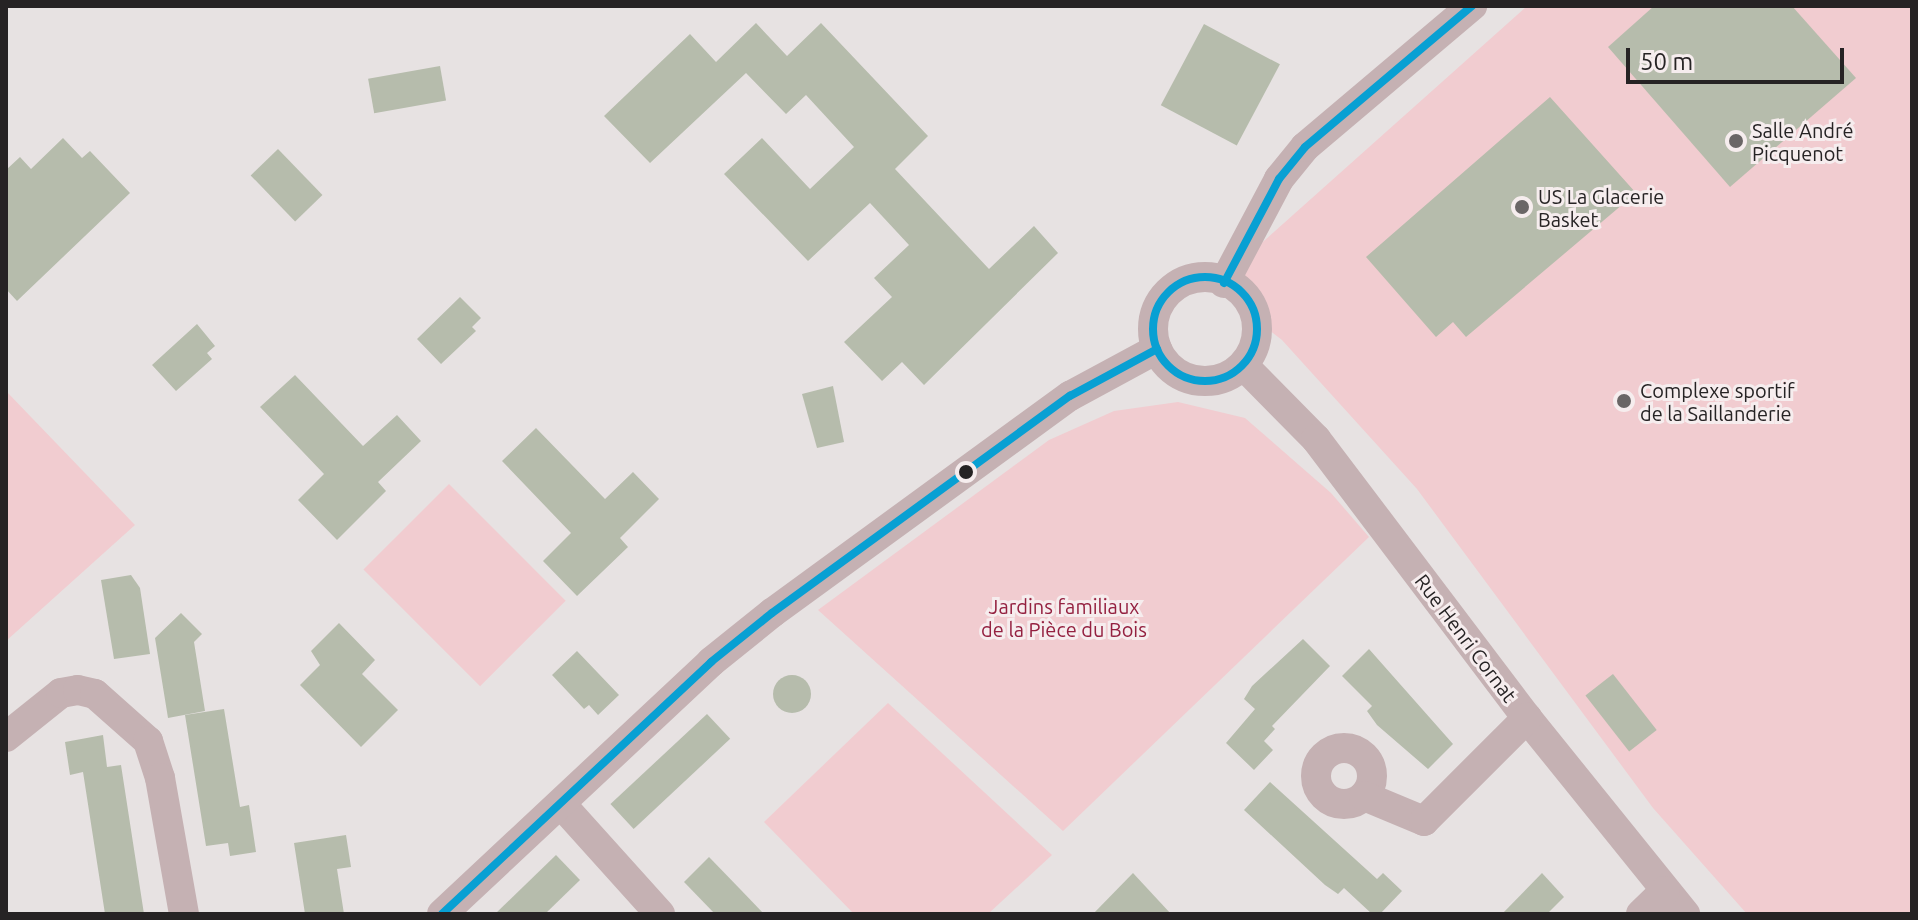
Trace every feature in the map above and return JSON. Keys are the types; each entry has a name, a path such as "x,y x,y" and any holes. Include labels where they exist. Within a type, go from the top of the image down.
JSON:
{"street":[{"path":"1224,283 1279,179 1305,147 1472,6"},
{"path":"1196,278 1224,283 1249,300 1257,321 1256,350 1243,365 1223,378 1195,381 1171,369 1157,349 1152,329 1156,307 1171,286 1196,278"},
{"path":"442,914 711,662 784,603 1070,396 1157,349"},
{"name":"Rue Henri Cornat","path":"1243,365 1316,439 1527,718 1685,914"},
{"path":"6,737 61,693 78,690 95,694 148,741 160,778 184,914"},
{"path":"1364,796 1424,821 1527,718"},
{"path":"561,804 660,914"},
{"path":"1641,914 1665,891"}],"green space":[{"name":"Complexe sportif de la Saillanderie","path":"1527,6 1912,6 1912,914 1747,914 1653,808 1417,489 1282,340 1247,313 1237,293 1234,277 1256,248"},
{"path":"6,391 135,525 6,641"},
{"name":"Jardins familiaux de la Pièce du Bois","path":"1178,402 1245,418 1331,493 1369,537 1063,831 818,610 1049,440 1114,411"},
{"path":"449,484 566,601 480,686 363,570"},
{"path":"888,703 1052,855 988,914 854,914 764,822"}],"building":[{"name":"Salle André Picquenot","path":"1654,6 1792,6 1856,78 1730,187 1608,47"},
{"path":"756,23 787,56 821,23 928,136 895,169 989,269 1034,226 1058,253 924,385 902,362 882,381 844,342 892,297 874,278 909,245 870,203 808,261 724,174 762,138 810,189 854,147 806,95 786,114 746,73 650,163 604,116 690,34 716,62"},
{"path":"1204,24 1280,64 1237,146 1161,105"},
{"path":"440,66 446,100 374,113 368,79"},
{"name":"US La Glacerie Basket","path":"1550,97 1636,193 1466,337 1453,322 1436,337 1366,257"},
{"path":"63,138 82,158 90,151 130,193 17,301 6,289 6,170 20,157 31,169"},
{"path":"278,149 322,195 295,221 251,175"},
{"path":"460,297 481,318 472,327 476,331 441,364 417,339"},
{"path":"197,324 215,346 207,353 212,359 176,391 152,365"},
{"path":"295,375 363,446 397,415 421,441 378,482 386,491 337,540 298,500 324,474 260,407"},
{"path":"833,386 844,442 817,448 802,394"},
{"path":"536,428 605,499 633,472 659,499 620,538 628,547 577,596 543,561 571,533 502,461"},
{"path":"131,575 140,588 150,654 114,659 101,580"},
{"path":"181,613 202,634 194,642 205,711 168,718 155,638"},
{"path":"339,623 375,660 362,674 398,710 361,747 300,685 320,665 311,651"},
{"path":"1303,639 1330,666 1272,726 1275,729 1264,741 1273,750 1254,770 1226,743 1255,709 1244,699 1252,686"},
{"path":"1369,649 1453,744 1428,769 1377,725 1367,711 1372,706 1342,676"},
{"path":"577,651 619,695 598,715 589,705 584,709 552,675"},
{"path":"1613,674 1657,730 1629,751 1585,696"},
{"path":"792,675 805,681 811,694 805,707 792,713 779,707 773,694 779,681"},
{"path":"224,709 240,807 249,805 256,852 230,856 228,843 206,846 185,715"},
{"path":"707,714 730,739 634,829 610,804"},
{"path":"103,735 107,767 121,765 144,914 105,914 83,772 70,775 65,742"},
{"path":"1270,782 1377,879 1383,873 1402,891 1380,914 1372,914 1344,888 1338,894 1325,885 1244,810"},
{"path":"346,835 351,867 337,869 344,914 305,914 294,843"},
{"path":"556,855 580,880 545,914 495,914"},
{"path":"709,857 764,914 715,914 684,882"},
{"path":"1133,873 1171,914 1093,914"},
{"path":"1542,873 1564,897 1547,914 1502,914"}],"transit line":[{"path":"1224,283 1279,179 1305,147 1472,6"},
{"path":"1205,277 1225,281 1248,300 1257,329 1253,349 1234,372 1205,381 1185,377 1162,358 1153,329 1157,309 1176,286 1205,277"},
{"path":"442,914 711,662 772,613 1070,396 1157,349"}],"place":[{"name":"Salle André Picquenot","path":"1736,141"},
{"name":"US La Glacerie Basket","path":"1522,207"},
{"name":"Complexe sportif de la Saillanderie","path":"1624,401"}]}
